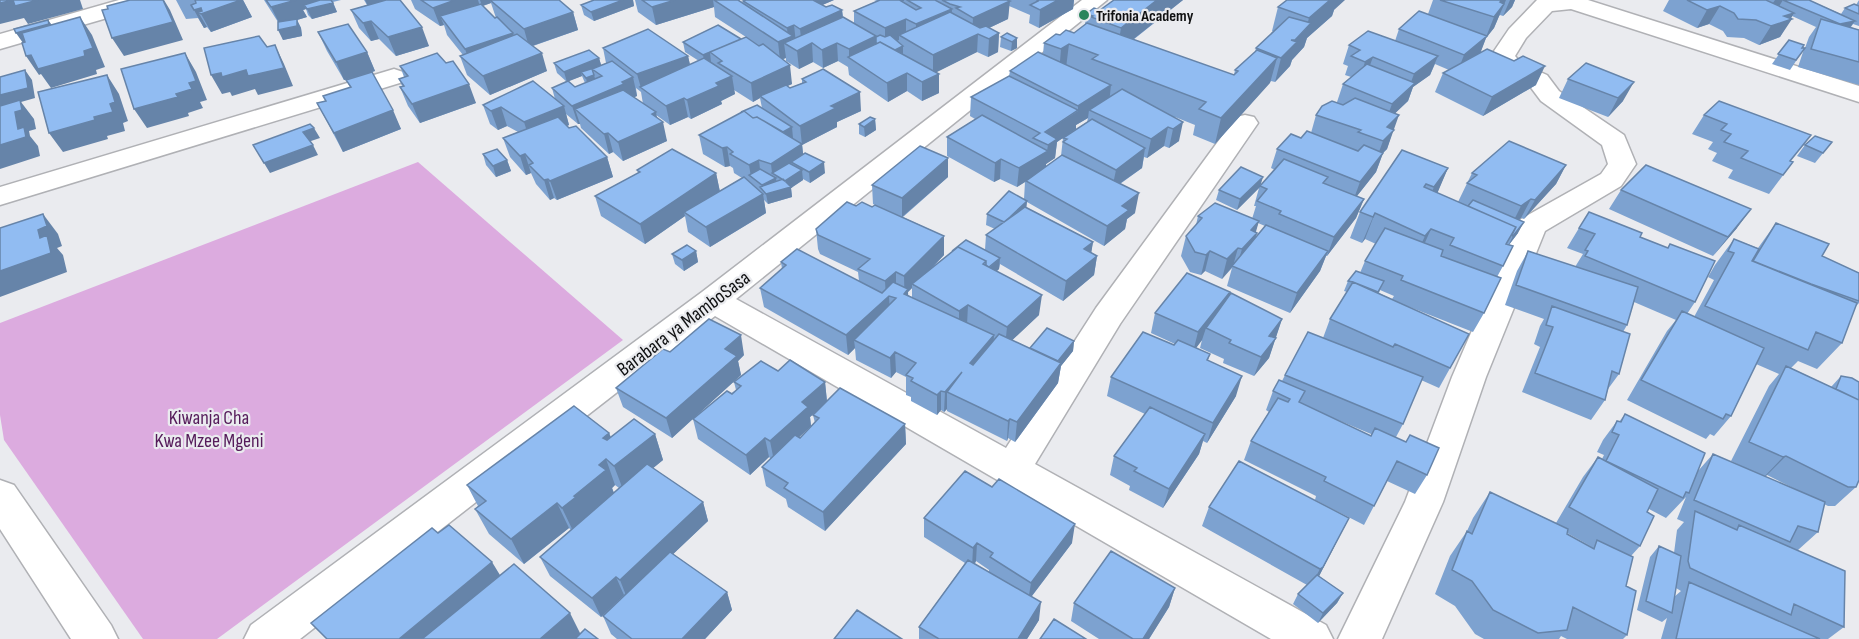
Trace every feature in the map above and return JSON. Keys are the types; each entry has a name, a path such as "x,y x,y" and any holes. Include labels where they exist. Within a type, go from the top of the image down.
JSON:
{"street":[{"path":"0,42 144,0"},
{"name":"Barabara ya MamboSasa","path":"266,639 713,300 1096,0"},
{"path":"1360,639 1424,502 1469,377 1532,226 1611,180 1622,164 1614,141 1550,96 1538,80 1513,69 1502,57 1517,34 1545,5 1568,2 1859,94"},
{"path":"0,196 394,77"},
{"path":"1013,468 1108,316 1245,123"},
{"path":"713,300 1311,639"},
{"path":"0,496 96,639"}],"green space":[{"name":"Kiwanja Cha Kwa Mzee Mgeni","path":"418,162 623,340 217,639 143,639 4,440 0,415 0,323"}],"building":[{"path":"13,0 38,0 15,6"},
{"path":"130,0 163,0 173,22 112,38 102,10 108,9 107,6"},
{"path":"195,0 241,0 201,14 198,12 202,11 201,8 194,10 191,5 196,3"},
{"path":"266,0 296,0 271,7"},
{"path":"320,0 331,0 333,3 307,9 304,5"},
{"path":"386,0 400,0 422,27 388,37 371,21 363,23 351,10"},
{"path":"421,0 455,0 433,8"},
{"path":"490,0 559,0 573,12 524,29"},
{"path":"594,0 623,0 591,12 581,5"},
{"path":"642,0 675,0 652,7"},
{"path":"714,0 738,0 793,36 778,42"},
{"path":"813,0 826,7 832,5 842,10 800,29 794,25 787,28 743,1"},
{"path":"880,0 904,0 901,1 916,10 921,8 907,0 935,0 952,9 916,24 906,19 885,28 854,11"},
{"path":"942,0 1010,1 973,18 956,8 960,7"},
{"path":"1037,0 1058,0 1040,10 1030,5"},
{"path":"1114,0 1157,0 1121,28 1086,14 1094,8 1100,10"},
{"path":"1287,0 1330,0 1309,18 1278,7"},
{"path":"1440,0 1502,0 1500,2 1504,4 1494,17"},
{"path":"1687,0 1766,0 1794,13 1784,16 1792,19 1771,26 1756,20 1738,19 1734,13 1720,6 1707,10"},
{"path":"1783,0 1809,0 1855,21 1840,24"},
{"path":"481,4 513,33 465,49 440,16"},
{"path":"1854,4 1859,6 1859,14 1845,8"},
{"path":"1419,11 1487,36 1464,55 1399,29"},
{"path":"950,12 980,28 986,26 999,33 989,39 978,34 933,55 899,35"},
{"path":"80,17 93,48 84,51 85,56 38,69 31,55 26,56 22,33"},
{"path":"843,17 876,36 849,49 837,43 822,50 812,43 797,51 784,43"},
{"path":"1289,17 1311,23 1295,40 1291,40 1297,42 1281,58 1256,48"},
{"path":"297,19 297,26 278,30 278,22"},
{"path":"1821,19 1859,30 1859,62 1811,49"},
{"path":"48,20 49,24 16,33 14,29"},
{"path":"1087,23 1234,75 1238,71 1235,70 1257,50 1277,58 1221,118 1199,109 1206,102 1092,59 1098,55 1069,44 1061,49 1044,43 1066,30 1074,33"},
{"path":"348,24 367,52 336,62 318,32"},
{"path":"718,25 741,39 703,55 683,42"},
{"path":"648,29 688,56 637,74 603,48"},
{"path":"1368,31 1438,56 1414,74 1373,57 1365,62 1351,56 1360,50 1349,45"},
{"path":"1007,33 1017,38 1012,42 1001,37"},
{"path":"517,34 542,53 483,76 460,56"},
{"path":"880,35 885,37 890,35 903,46 895,50 880,42 876,44 876,37"},
{"path":"259,36 267,47 275,45 284,68 248,76 246,70 222,77 221,73 211,75 204,48"},
{"path":"746,37 759,46 763,44 790,65 751,83 718,63 722,61 710,52"},
{"path":"1789,40 1804,45 1802,48 1805,48 1796,60 1778,54"},
{"path":"880,42 939,74 922,82 907,73 887,83 848,57"},
{"path":"1487,49 1514,61 1523,56 1545,66 1492,97 1443,73"},
{"path":"589,50 599,58 564,72 554,63"},
{"path":"1038,52 1111,85 1078,106 1010,71"},
{"path":"185,53 196,81 189,83 192,89 176,94 178,97 134,109 121,69"},
{"path":"437,53 446,63 453,61 469,84 412,104 400,87 404,86 399,79 408,76 400,66"},
{"path":"704,58 732,76 716,83 719,86 687,100 684,98 666,106 640,87"},
{"path":"612,61 633,77 622,82 624,84 572,106 552,88 568,81 575,87 602,76 592,69"},
{"path":"1586,63 1634,82 1618,98 1568,79"},
{"path":"1367,64 1415,83 1392,104 1343,84"},
{"path":"594,68 592,69 594,75 586,78 581,72"},
{"path":"823,69 860,92 831,106 836,108 800,126 760,96 786,85 790,88 806,82 802,79"},
{"path":"25,70 28,88 0,95 0,77"},
{"path":"372,72 393,110 334,133 317,103 326,101 323,96 351,87 346,80"},
{"path":"107,75 115,102 110,104 113,112 94,117 95,120 49,133 38,92"},
{"path":"1009,76 1078,110 1045,132 1057,139 1048,145 1033,138 1040,133 971,97"},
{"path":"533,81 564,106 524,122 501,107 491,111 483,105"},
{"path":"1122,89 1183,122 1173,129 1168,127 1151,139 1089,110"},
{"path":"623,90 656,112 652,114 663,122 618,142 608,133 604,134 575,109"},
{"path":"1355,98 1399,115 1387,127 1394,130 1383,141 1358,132 1361,130 1316,115 1322,106 1332,101 1343,105"},
{"path":"20,100 22,110 15,112 18,129 24,127 26,137 0,145 0,106"},
{"path":"1719,101 1811,135 1790,161 1793,162 1783,175 1741,158 1748,151 1724,142 1731,134 1721,130 1727,124 1704,115"},
{"path":"757,105 792,127 783,132 757,117 753,118 744,111 741,112"},
{"path":"744,111 802,144 771,164 759,160 749,165 730,154 733,152 727,147 722,148 699,135"},
{"path":"982,115 1048,151 1019,168 1001,159 995,163 947,137"},
{"path":"558,117 569,128 576,126 607,157 550,181 544,180 529,165 533,163 525,154 520,156 503,138"},
{"path":"870,117 875,119 864,127 859,124"},
{"path":"1092,119 1145,148 1116,170 1063,142 1067,139 1063,138"},
{"path":"310,124 314,128 303,132 313,145 264,163 253,145"},
{"path":"1307,131 1358,151 1364,145 1383,153 1360,182 1277,149 1291,134 1301,138"},
{"path":"1815,136 1832,142 1823,153 1805,145"},
{"path":"1509,141 1566,165 1535,200 1531,199 1521,206 1467,183 1477,175 1472,173"},
{"path":"920,146 948,158 902,198 872,185"},
{"path":"497,149 507,160 493,166 483,154"},
{"path":"672,149 716,173 640,224 595,196 640,172 637,170"},
{"path":"1402,150 1448,168 1434,187 1426,184 1424,187 1516,227 1506,244 1513,246 1503,266 1450,245 1454,238 1431,229 1425,236 1375,213 1373,217 1360,212"},
{"path":"805,153 824,162 809,172 791,162"},
{"path":"1062,155 1139,193 1122,206 1129,210 1107,226 1026,181"},
{"path":"1284,159 1328,177 1323,183 1364,199 1334,237 1279,214 1281,211 1257,201 1267,189 1260,186"},
{"path":"789,163 802,170 785,181 772,173"},
{"path":"1646,165 1751,209 1728,237 1621,190"},
{"path":"1241,167 1263,177 1240,199 1219,190"},
{"path":"760,169 776,178 762,185 749,175"},
{"path":"744,177 763,194 706,227 684,212"},
{"path":"783,179 791,187 766,194 760,187"},
{"path":"1009,191 1027,201 1004,222 987,214"},
{"path":"1473,200 1524,222 1513,236 1516,227 1468,206"},
{"path":"847,202 856,206 862,202 872,207 875,205 944,236 904,276 896,272 885,281 858,269 870,259 818,235 816,229"},
{"path":"1215,203 1259,221 1251,230 1257,233 1242,249 1238,248 1227,259 1210,251 1206,255 1195,252 1186,236 1202,218 1198,216"},
{"path":"1025,207 1093,242 1084,249 1097,256 1066,281 986,235"},
{"path":"1589,212 1642,233 1640,237 1668,248 1670,244 1715,261 1695,302 1585,256 1588,251 1585,250 1595,234 1579,228"},
{"path":"43,214 47,226 38,230 40,238 47,235 51,253 0,271 0,228"},
{"path":"1776,223 1829,244 1822,256 1859,273 1859,301 1753,261"},
{"path":"1266,225 1328,251 1297,293 1232,266"},
{"path":"1385,228 1443,250 1441,256 1501,278 1484,313 1401,280 1403,276 1365,261"},
{"path":"1734,239 1759,249 1752,261 1857,303 1842,343 1816,332 1808,350 1705,306 1734,253 1728,251"},
{"path":"966,240 1000,258 989,267 986,261 958,247 952,251"},
{"path":"687,245 696,251 682,260 672,254"},
{"path":"958,247 986,261 983,264 1042,295 1007,327 968,305 959,311 912,284"},
{"path":"797,249 882,293 893,282 908,289 904,294 994,335 970,363 973,365 999,334 1061,363 1017,422 1010,419 1008,421 947,392 962,372 945,392 941,391 937,395 911,381 913,378 906,375 916,363 895,352 890,358 854,340 896,298 889,296 846,335 760,288 786,265 781,262"},
{"path":"1528,251 1638,287 1627,325 1516,285"},
{"path":"1356,271 1384,281 1378,292 1348,281"},
{"path":"1187,273 1230,292 1198,332 1155,313"},
{"path":"1353,282 1469,334 1450,368 1395,344 1393,347 1330,319"},
{"path":"1231,293 1282,319 1269,336 1276,338 1261,357 1229,343 1231,340 1206,328"},
{"path":"1552,306 1630,334 1619,374 1612,371 1605,400 1535,373 1553,327 1546,325"},
{"path":"1682,311 1764,348 1731,416 1726,414 1723,419 1641,380"},
{"path":"709,319 741,335 725,349 737,356 666,418 616,388 663,349 670,352"},
{"path":"1047,328 1074,341 1058,361 1030,348"},
{"path":"1143,332 1174,345 1178,340 1210,354 1207,360 1242,376 1213,423 1111,377"},
{"path":"1308,332 1423,377 1403,424 1285,375"},
{"path":"790,360 825,382 802,402 808,407 770,441 765,438 746,455 693,419 727,391 732,394 741,386 734,382 761,361 778,371"},
{"path":"1786,366 1859,400 1859,480 1856,487 1848,487 1786,456 1783,457 1749,442"},
{"path":"1841,376 1859,382 1859,400 1836,389"},
{"path":"1279,380 1305,391 1299,402 1371,436 1375,428 1406,442 1410,435 1439,448 1427,475 1397,461 1374,506 1324,481 1326,477 1251,441 1278,398 1288,402 1290,399 1273,391"},
{"path":"840,388 905,424 823,512 784,488 788,483 762,467 795,435 800,438 819,418 813,415"},
{"path":"574,406 609,433 603,438 607,440 634,419 655,434 614,466 606,459 599,465 606,470 574,496 576,497 562,508 557,503 511,539 475,509 486,501 467,485"},
{"path":"1150,407 1205,434 1169,489 1134,471 1137,468 1114,456"},
{"path":"1625,414 1705,453 1689,493 1686,492 1683,498 1606,461 1619,435 1612,432 1617,421 1621,422"},
{"path":"1713,454 1825,502 1818,532 1798,526 1790,542 1694,500"},
{"path":"1598,457 1658,489 1647,512 1654,516 1640,546 1569,507"},
{"path":"1239,461 1349,518 1323,567 1320,569 1209,507"},
{"path":"647,464 703,502 620,580 616,577 592,598 540,557"},
{"path":"965,471 992,487 999,479 1075,524 1031,583 990,557 993,553 977,543 973,548 924,518"},
{"path":"1490,492 1568,529 1567,534 1594,549 1597,540 1633,557 1626,586 1636,591 1627,635 1573,607 1567,630 1538,633 1493,610 1472,581 1452,570 1467,531 1472,534"},
{"path":"1695,511 1737,530 1739,525 1845,571 1844,627 1794,604 1791,615 1690,568 1688,561"},
{"path":"449,525 492,562 399,639 327,639 311,623 432,528 438,533"},
{"path":"1659,546 1681,556 1672,613 1646,601"},
{"path":"1111,551 1175,588 1143,639 1133,639 1074,603"},
{"path":"670,552 727,592 682,639 632,639 603,616"},
{"path":"968,560 1041,602 1018,639 939,639 919,627"},
{"path":"514,564 570,613 540,639 422,639"},
{"path":"1317,575 1343,593 1323,613 1298,594"},
{"path":"1689,582 1820,639 1676,639"},
{"path":"857,610 902,639 834,639"},
{"path":"1054,619 1086,639 1040,639"},
{"path":"585,629 598,639 575,639"}],"place":[{"name":"Trifonia Academy","path":"1084,15"}]}
